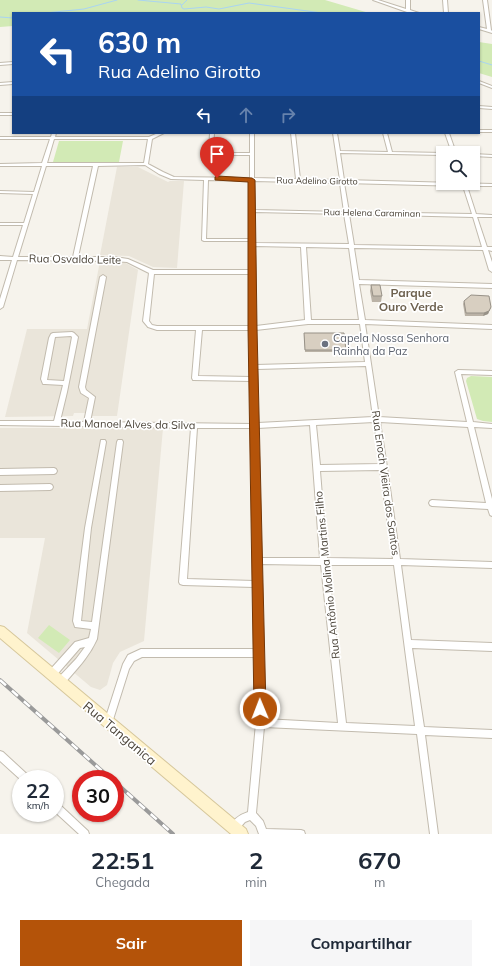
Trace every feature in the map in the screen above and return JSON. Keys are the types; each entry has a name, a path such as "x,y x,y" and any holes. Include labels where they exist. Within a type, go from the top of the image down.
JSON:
{"street":[{"path":"375,0 412,12"},
{"path":"408,0 408,11"},
{"path":"445,0 446,12"},
{"path":"480,28 491,31 485,0"},
{"path":"0,64 12,63"},
{"path":"480,82 490,86"},
{"path":"0,84 12,83"},
{"path":"480,85 490,86"},
{"path":"480,107 492,108"},
{"path":"0,114 12,112"},
{"path":"480,131 492,131"},
{"path":"0,138 102,135 150,138 160,134"},
{"path":"212,134 211,153 252,154"},
{"path":"252,134 252,328 260,723 252,815 260,824 263,833 301,834"},
{"path":"293,134 298,180"},
{"name":"Rua Enoch Vieira dos Santos","path":"335,134 357,282 361,322 369,364 398,562 434,834"},
{"path":"385,134 390,153"},
{"path":"448,134 452,146"},
{"path":"0,307 53,136"},
{"path":"0,165 146,164 150,138"},
{"path":"338,152 436,154"},
{"path":"480,155 492,156"},
{"path":"75,258 96,164"},
{"name":"Rua Adelino Girotto","path":"146,164 172,178 436,183"},
{"path":"157,178 163,174"},
{"path":"206,178 204,240 303,245 492,249"},
{"name":"Rua Adelino Girotto","path":"480,185 492,185"},
{"path":"466,190 492,270"},
{"path":"0,192 35,193"},
{"name":"Rua Helena Caraminan","path":"253,211 492,216"},
{"path":"0,224 25,224"},
{"path":"303,245 308,322"},
{"name":"Rua Osvaldo Leite","path":"0,258 122,259 152,272 253,272"},
{"path":"152,272 146,321 150,326 157,328 252,328 308,322 361,322 492,327"},
{"path":"87,424 92,397 83,391 82,388 103,277"},
{"path":"357,282 492,286"},
{"path":"199,328 195,378 254,379"},
{"path":"56,424 65,383 75,337 72,334 56,334 52,335 44,379 45,382 50,383 65,383"},
{"path":"253,367 369,364"},
{"path":"432,503 491,509 458,372 492,373"},
{"name":"Rua Manoel Alves da Silva","path":"0,423 255,426 377,419 472,426 492,426"},
{"name":"Rua Antônio Molina Martins Filho","path":"313,423 324,561 342,727"},
{"path":"194,425 183,582 258,584"},
{"path":"95,626 81,626 76,621 88,528 103,442"},
{"path":"56,678 75,666 92,641 120,442"},
{"path":"317,468 384,466"},
{"path":"0,472 54,471"},
{"path":"0,488 50,487"},
{"path":"257,561 398,562 492,565"},
{"name":"Rua Tanganica","path":"0,631 237,831"},
{"path":"56,678 78,645 92,641"},
{"path":"409,644 492,647"},
{"path":"108,723 126,667 131,658 141,653 259,653"},
{"path":"260,723 492,734"},
{"path":"0,756 16,770"},
{"path":"64,814 85,834"},
{"path":"237,831 242,818 252,815"}],"shaded area":[{"path":"117,167 138,167 168,182 184,181 177,268 153,267 129,256 100,255"},
{"path":"100,261 122,261 138,270 117,416 91,416 91,413 74,413 73,416 5,417 27,329 87,329"},
{"path":"0,428 163,428 144,641 120,652 113,663 107,685 100,690 91,687 27,633 45,538 0,538"}],"green space":[{"path":"0,0 325,0 366,12 12,12 12,26 0,27"},
{"path":"480,42 492,44 492,77 480,73"},
{"path":"59,141 123,141 119,162 53,162"},
{"path":"471,376 492,377 492,422 477,419 466,381 467,378"},
{"path":"49,625 70,640 59,653 38,638"}],"building":[{"path":"371,285 380,285 382,296 373,296"},
{"path":"471,295 489,296 491,307 489,311 484,313 466,313 464,301"},
{"name":"Capela Nossa Senhora Rainha da Paz","path":"304,333 344,333 346,350 305,350"}],"waterway":[{"path":"55,12 84,9 117,0"},
{"path":"138,0 181,4 182,8 184,9 206,7 219,9 249,3 315,12"},
{"path":"182,5 187,0"},
{"path":"0,17 12,18"},
{"path":"480,61 492,65"}],"railway":[{"path":"0,680 101,770"},
{"path":"124,790 173,834"}],"place":[{"name":"Capela Nossa Senhora Rainha da Paz","path":"325,344"}],"district":[{"name":"Parque Ouro Verde","path":"411,300"}],"route":[{"path":"217,178 240,178 252,180 252,328 260,709"}]}
